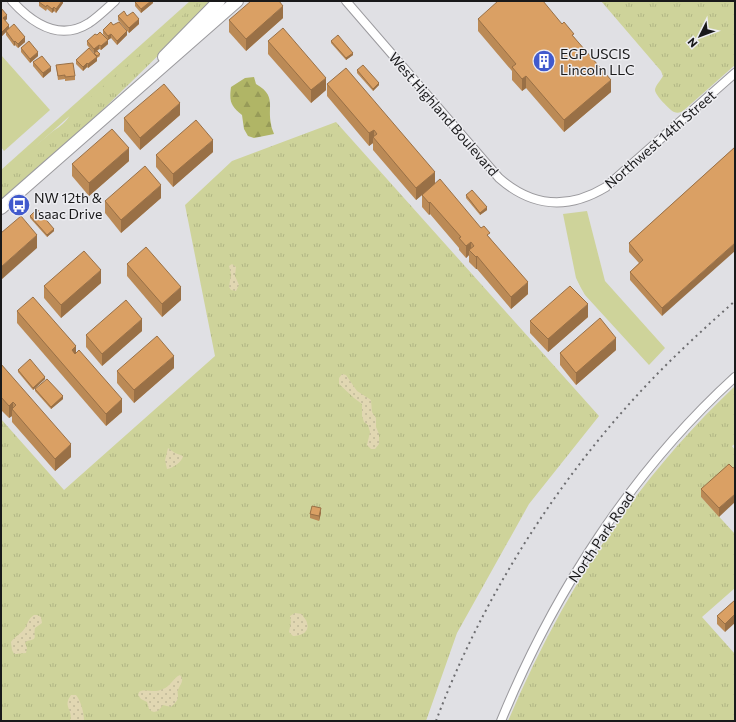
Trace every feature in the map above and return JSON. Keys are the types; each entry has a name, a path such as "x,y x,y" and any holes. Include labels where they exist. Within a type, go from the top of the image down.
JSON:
{"main road":[{"path":"106,116 219,1"},
{"path":"1,208 237,1"}],"street":[{"path":"12,1 22,12 35,22 50,29 60,31 71,30 88,24 115,1"},
{"name":"West Highland Boulevard","path":"346,1 499,178 507,185 528,197 558,203"},
{"name":"Northwest 14th Street","path":"558,203 584,198 606,187 735,73"},
{"name":"North Park Road","path":"501,721 548,620 596,540 632,491 674,440 699,412 735,376"}],"green space":[{"path":"190,1 199,1 1,177 1,170"},
{"path":"197,1 214,1 84,128 1,201 1,175 63,124 70,115"},
{"path":"601,1 735,1 735,65 683,111 678,113 674,112 663,102 655,90 663,76 661,71"},
{"path":"1,55 50,110 4,151 1,147"},
{"path":"254,77 256,84 263,88 269,97 270,118 274,134 254,138 248,136 244,129 242,115 233,106 230,96 231,87 245,78"},
{"path":"336,122 599,416 529,504 457,633 426,721 1,721 1,419 64,490 215,356 185,205 232,161"},
{"path":"587,211 605,281 665,348 649,365 585,295 576,278 563,214"},
{"path":"735,386 735,444 732,446 735,450 735,468 701,497 735,534 735,588 702,617 735,654 735,721 508,721 552,628 577,584 604,542 633,500 665,461 698,423"}],"sand":[{"path":"232,264 236,267 235,276 239,285 236,291 231,290 229,287 231,274 229,266"},
{"path":"342,374 346,375 357,391 371,400 372,412 376,418 376,427 379,434 379,444 375,449 371,449 367,445 370,432 368,425 364,422 362,416 362,404 339,384 339,378"},
{"path":"168,448 183,456 177,464 167,469 165,460"},
{"path":"295,613 302,614 308,626 304,633 293,636 289,632 291,622 290,616"},
{"path":"34,615 41,617 42,623 35,628 35,637 25,643 27,648 26,653 14,654 11,642 25,628 29,620"},
{"path":"180,675 182,681 178,691 178,698 171,707 163,705 158,711 151,711 147,702 141,699 138,695 141,691 156,691 163,689"},
{"path":"71,695 76,695 79,700 83,711 84,721 70,721 71,714 68,703"}],"building":[{"path":"62,1 56,9 54,7 52,9 47,5 46,7 39,2"},
{"path":"151,1 141,9 135,2"},
{"path":"251,1 279,1 283,6 246,39 229,20"},
{"name":"EGP USCIS Lincoln LLC","path":"498,1 543,1 562,24 564,22 574,34 572,35 611,80 564,120 526,76 522,79 512,67 516,64 478,19"},
{"path":"1,8 7,15 3,18 9,25 1,33"},
{"path":"124,11 127,16 133,12 139,19 129,28 118,16"},
{"path":"111,22 113,25 119,22 127,31 117,41 111,34 108,36 103,30"},
{"path":"14,24 25,37 18,44 15,41 14,42 6,31"},
{"path":"283,28 326,78 311,90 268,41"},
{"path":"100,32 108,40 101,46 99,45 94,49 87,41 95,34 97,35"},
{"path":"338,35 353,53 346,58 331,41"},
{"path":"29,41 38,52 30,59 21,48"},
{"path":"89,48 97,57 83,67 76,60"},
{"path":"97,51 100,54 97,56 94,53"},
{"path":"42,56 51,67 43,73 33,62"},
{"path":"73,63 75,76 58,76 56,65"},
{"path":"363,65 379,83 373,89 357,70"},
{"path":"346,68 435,172 416,188 373,137 377,134 374,130 369,133 327,84"},
{"path":"164,84 180,103 140,138 124,118"},
{"path":"196,120 213,140 173,174 156,155"},
{"path":"112,129 129,148 89,183 72,164"},
{"path":"735,147 735,243 662,308 630,272 643,260 629,243"},
{"path":"145,166 161,185 121,220 105,201"},
{"path":"440,179 481,228 484,226 490,233 487,235 528,282 511,297 477,256 476,257 469,250 474,246 471,242 466,246 459,238 461,237 422,195"},
{"path":"472,190 487,207 480,213 466,195"},
{"path":"37,209 54,229 47,235 30,216"},
{"path":"21,216 37,235 1,267 1,233"},
{"path":"146,247 181,287 162,304 127,264"},
{"path":"84,251 101,270 61,305 44,286"},
{"path":"570,286 588,304 548,339 530,321"},
{"path":"33,297 76,346 72,350 75,354 79,350 122,399 106,414 17,311"},
{"path":"126,300 142,319 102,354 86,335"},
{"path":"600,318 616,338 576,373 560,353"},
{"path":"157,336 174,356 134,390 117,371"},
{"path":"30,359 45,377 33,388 18,370"},
{"path":"1,364 71,444 55,459 12,409 16,405 13,402 9,406 1,397"},
{"path":"47,379 63,396 51,407 35,389"},
{"path":"729,464 733,468 735,467 735,494 719,508 701,489"},
{"path":"312,506 321,508 319,516 310,514"},
{"path":"735,600 735,614 725,624 717,616"}],"railway":[{"path":"436,721 453,678 473,635 495,594 519,552 572,474 601,437 643,389 708,325 735,301"}],"place":[{"name":"EGP USCIS Lincoln LLC","path":"544,61"},
{"name":"NW 12th & Isaac Drive","path":"19,205"}]}
